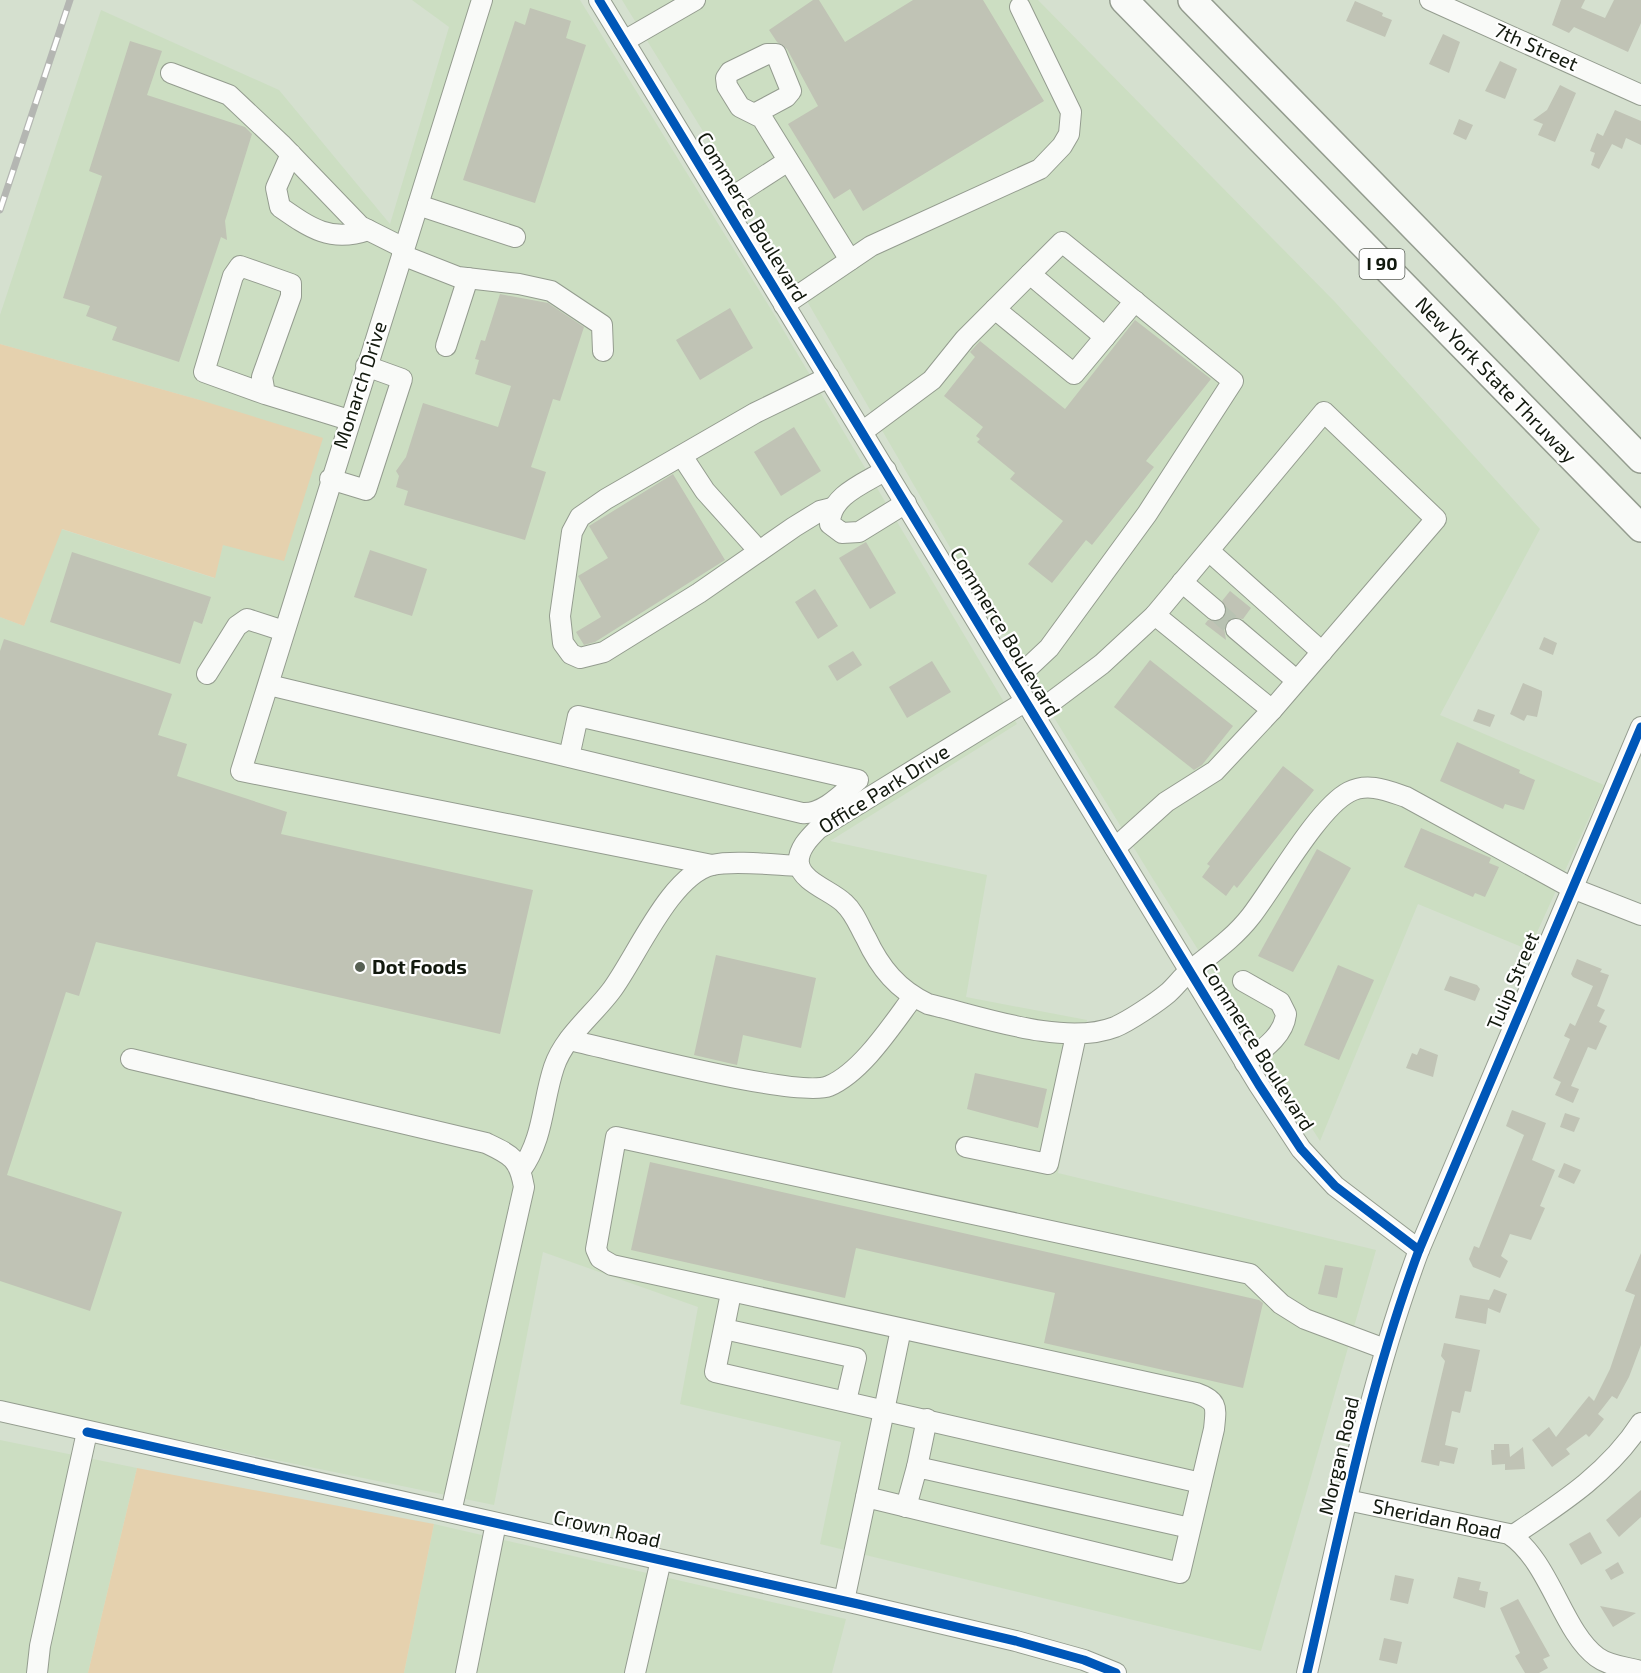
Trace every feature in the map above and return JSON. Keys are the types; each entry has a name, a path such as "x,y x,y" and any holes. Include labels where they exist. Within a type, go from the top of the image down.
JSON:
{"highway":[{"name":"New York State Thruway","path":"1124,0 1641,528"},
{"name":"I 90","path":"1192,0 1641,459"}],"street":[{"name":"Monarch Drive","path":"482,0 330,479 241,771 712,865"},
{"name":"Commerce Boulevard","path":"599,0 1189,972 1301,1149 1335,1186 1419,1250"},
{"path":"624,41 695,0"},
{"name":"7th Street","path":"1430,0 1640,90"},
{"path":"784,305 871,246 1040,169 1062,146 1069,134 1071,111 1020,8"},
{"path":"171,74 230,95 360,226 403,252 458,277 519,284 562,296 602,325 603,351"},
{"path":"756,113 762,118 850,260"},
{"path":"291,154 276,188 280,207 311,229 339,236 354,235 368,230"},
{"path":"723,203 788,161"},
{"path":"418,205 515,237"},
{"path":"862,432 932,380 965,339 1062,242 1233,381 1140,523 1048,648 1014,681"},
{"path":"266,394 262,376 291,296 291,284 240,266 233,276 204,372 266,394 349,420"},
{"path":"1030,274 1105,337"},
{"path":"446,346 468,278"},
{"path":"994,309 1074,374 1135,301"},
{"path":"330,479 366,490 402,380 366,366"},
{"path":"829,377 755,413 580,517 572,532 560,616 563,643 572,654 580,658 604,652 699,593 811,516 832,508"},
{"name":"Office Park Drive","path":"799,866 805,841 818,829 1030,708 1102,664 1155,615 1324,412 1436,519 1322,651"},
{"path":"682,456 705,491 759,551"},
{"path":"886,470 838,500 832,508 830,524 842,533 859,532 906,503"},
{"path":"1114,848 1166,802 1215,771 1272,710 1322,651 1209,550"},
{"path":"1182,582 1215,610"},
{"path":"1155,615 1272,710"},
{"path":"207,674 237,626 247,620 284,632"},
{"path":"1236,629 1296,680"},
{"path":"268,685 802,813 811,814 821,809 858,780 578,716 569,757"},
{"name":"Tulip Street","path":"1419,1250 1641,727"},
{"path":"521,1170 536,1147 554,1066 569,1040 613,988 649,928 687,879 712,865 799,866 806,877 844,903 856,918 889,978 913,997 928,1004 1048,1032 1076,1035 1115,1027 1167,994 1189,972 1236,933 1312,831 1340,798 1358,789 1379,788 1406,797 1572,888 1641,915"},
{"path":"1243,981 1280,1002 1286,1014 1284,1026 1274,1038 1245,1063"},
{"path":"569,1040 742,1079 801,1088 828,1086 864,1060 913,997"},
{"path":"966,1147 1048,1164 1076,1035"},
{"path":"131,1059 486,1143 510,1154 521,1170 524,1187 452,1512"},
{"path":"866,1497 1180,1573 1214,1429 1216,1407 1210,1398 612,1265 600,1258 596,1249 616,1137 1250,1274 1281,1304 1305,1319 1385,1349"},
{"name":"Morgan Road","path":"1307,1673 1385,1349 1419,1250"},
{"path":"731,1293 715,1372 1201,1483"},
{"path":"724,1329 856,1358 846,1401"},
{"path":"844,1601 901,1329"},
{"name":"Crown Road","path":"0,1411 1016,1641 1084,1660 1116,1673"},
{"path":"906,1507 927,1419"},
{"path":"1512,1536 1570,1498 1606,1467 1641,1424"},
{"path":"37,1673 40,1646 87,1432"},
{"path":"917,1467 1190,1528"},
{"name":"Sheridan Road","path":"1347,1500 1512,1536 1528,1551 1584,1644 1608,1663 1641,1671"},
{"path":"466,1673 496,1523"},
{"path":"635,1673 661,1560"}],"shaded area":[{"path":"412,0 580,0 772,311 1017,724 830,841 987,875 966,997 1087,1020 1058,1173 1376,1250 1261,1651 820,1544 841,1442 680,1404 698,1307 543,1252 494,1505 0,1403 0,617 24,626 61,529 214,578 223,545 200,400 0,344 0,315 101,10 279,90 390,224 449,27"},
{"path":"622,0 1038,0 1335,302 1540,529 1440,715 1604,785 1529,950 1418,904 1320,1141 1153,879 955,556 793,277"},
{"path":"0,344 200,400 323,438 284,561 223,545 215,578 62,529 24,626 0,617"},
{"path":"0,1440 137,1468 88,1673 0,1673"},
{"path":"137,1468 434,1524 404,1673 88,1673"},
{"path":"434,1524 846,1619 832,1673 404,1673"}],"building":[{"path":"813,0 819,0 845,42 913,0 983,0 1044,101 863,211 850,189 834,199 788,124 818,106 787,49 777,42 769,30"},
{"path":"1561,0 1585,0 1581,8 1605,18 1614,0 1641,0 1641,23 1628,52 1574,27 1569,33 1552,25"},
{"path":"1355,1 1383,13 1382,16 1392,20 1385,37 1346,21"},
{"path":"530,8 571,21 566,38 586,45 535,203 463,180 515,21 525,25"},
{"path":"1443,34 1460,42 1449,73 1429,64"},
{"path":"130,41 162,51 147,95 245,127 252,134 225,221 227,240 221,237 179,362 112,340 117,327 86,316 90,306 63,298 102,176 89,171"},
{"path":"1500,61 1517,69 1505,99 1485,91"},
{"path":"1560,85 1576,93 1555,142 1538,135 1543,124 1533,120 1547,110"},
{"path":"1615,110 1641,121 1641,145 1626,138 1622,149 1612,144 1599,169 1591,165 1595,153 1590,151 1597,133 1603,136"},
{"path":"1459,119 1473,125 1466,140 1453,134"},
{"path":"500,294 548,303 584,327 560,401 553,399 531,467 546,472 525,540 404,505 408,491 396,487 399,476 396,471 406,457 423,403 498,427 511,386 475,374 479,360 475,359 481,340 485,341"},
{"path":"730,308 753,348 700,380 676,340"},
{"path":"1135,320 1211,379 1146,461 1154,467 1092,545 1086,540 1052,583 1028,564 1063,521 1010,479 1015,473 977,442 980,439 976,436 983,427 944,396 975,357 970,352 980,341 1065,409"},
{"path":"794,427 821,471 781,496 754,452"},
{"path":"673,474 725,560 595,642 584,645 576,632 601,617 578,576 608,558 589,526"},
{"path":"866,542 896,593 870,609 839,558"},
{"path":"370,550 427,569 412,616 354,597"},
{"path":"72,552 211,597 202,624 194,621 180,664 50,622"},
{"path":"815,589 838,626 818,639 795,602"},
{"path":"1230,591 1251,608 1243,619 1233,618 1227,622 1224,627 1226,640 1205,624 1208,620 1218,621 1224,617 1226,607 1222,601"},
{"path":"1544,637 1557,643 1553,655 1539,649"},
{"name":"Dot Foods","path":"4,639 172,694 158,735 187,744 177,776 287,812 281,834 533,890 500,1034 96,942 79,996 66,992 7,1175 122,1212 90,1311 0,1281 0,651"},
{"path":"853,651 862,665 837,681 828,666"},
{"path":"1150,660 1233,726 1202,765 1194,770 1114,707"},
{"path":"932,661 951,692 907,718 889,687"},
{"path":"1523,683 1542,691 1537,717 1527,715 1524,721 1510,714"},
{"path":"1478,709 1495,715 1490,727 1473,721"},
{"path":"1457,742 1520,770 1519,773 1535,780 1524,810 1505,804 1503,809 1440,781"},
{"path":"1283,766 1314,790 1237,888 1234,885 1226,896 1202,877 1210,866 1207,864"},
{"path":"1421,828 1491,858 1489,863 1499,867 1485,897 1475,893 1473,897 1404,867"},
{"path":"1317,849 1351,868 1293,972 1258,956"},
{"path":"716,955 816,978 801,1048 743,1035 737,1065 694,1055"},
{"path":"1577,959 1602,969 1600,972 1609,975 1597,1006 1605,1010 1599,1022 1607,1026 1596,1050 1588,1047 1571,1086 1579,1089 1573,1103 1555,1095 1561,1082 1553,1078 1570,1039 1564,1036 1570,1023 1575,1026 1593,986 1571,974"},
{"path":"1338,965 1374,980 1339,1060 1304,1045"},
{"path":"1450,976 1477,985 1480,989 1475,1001 1444,990"},
{"path":"1420,1048 1438,1055 1433,1077 1406,1068 1412,1053 1417,1055"},
{"path":"975,1073 1047,1089 1038,1128 967,1109"},
{"path":"1512,1110 1546,1123 1532,1160 1555,1170 1540,1206 1545,1208 1531,1240 1510,1234 1501,1256 1508,1261 1500,1278 1473,1267 1469,1259 1474,1246 1479,1248 1524,1135 1506,1126"},
{"path":"1565,1113 1580,1118 1574,1132 1560,1127"},
{"path":"650,1162 1259,1300 1263,1303 1243,1388 1044,1343 1055,1293 856,1248 845,1298 631,1250"},
{"path":"1564,1163 1581,1170 1574,1184 1558,1177"},
{"path":"1641,1253 1641,1345 1629,1377 1617,1399 1612,1396 1598,1414 1604,1419 1596,1429 1589,1437 1586,1434 1566,1449 1570,1454 1552,1467 1532,1440 1549,1427 1556,1437 1589,1396 1594,1401 1610,1369 1635,1295 1625,1291"},
{"path":"1325,1265 1343,1268 1337,1298 1318,1294"},
{"path":"1494,1289 1507,1294 1500,1313 1488,1308 1486,1324 1455,1318 1460,1295 1489,1300"},
{"path":"1444,1343 1480,1350 1471,1392 1465,1391 1460,1413 1452,1411 1445,1445 1458,1448 1454,1464 1440,1461 1439,1466 1421,1462 1445,1361 1441,1356"},
{"path":"1494,1444 1509,1444 1510,1457 1523,1447 1525,1469 1505,1470 1505,1464 1492,1465 1491,1450 1494,1450"},
{"path":"1641,1490 1641,1517 1619,1537 1606,1520"},
{"path":"1590,1532 1602,1553 1581,1565 1569,1544"},
{"path":"1618,1562 1624,1573 1611,1580 1605,1570"},
{"path":"1395,1575 1414,1579 1408,1604 1390,1600"},
{"path":"1458,1577 1481,1582 1479,1590 1488,1592 1485,1608 1453,1598"},
{"path":"1518,1599 1550,1656 1543,1659 1548,1668 1539,1673 1525,1673 1515,1656 1520,1653 1500,1608"},
{"path":"1600,1606 1636,1613 1613,1627"},
{"path":"1384,1638 1402,1642 1397,1664 1379,1660"}],"tunnel":[{"path":"1215,610 1236,629"}],"railway":[{"path":"0,210 70,0"}],"cycle path":[{"path":"599,0 1259,1085 1301,1149 1335,1186 1419,1250"},
{"path":"1307,1673 1343,1513 1370,1407 1419,1250 1641,727"},
{"path":"87,1432 1016,1641 1084,1660 1116,1673"}],"place":[{"name":"Dot Foods","path":"360,967"}]}
